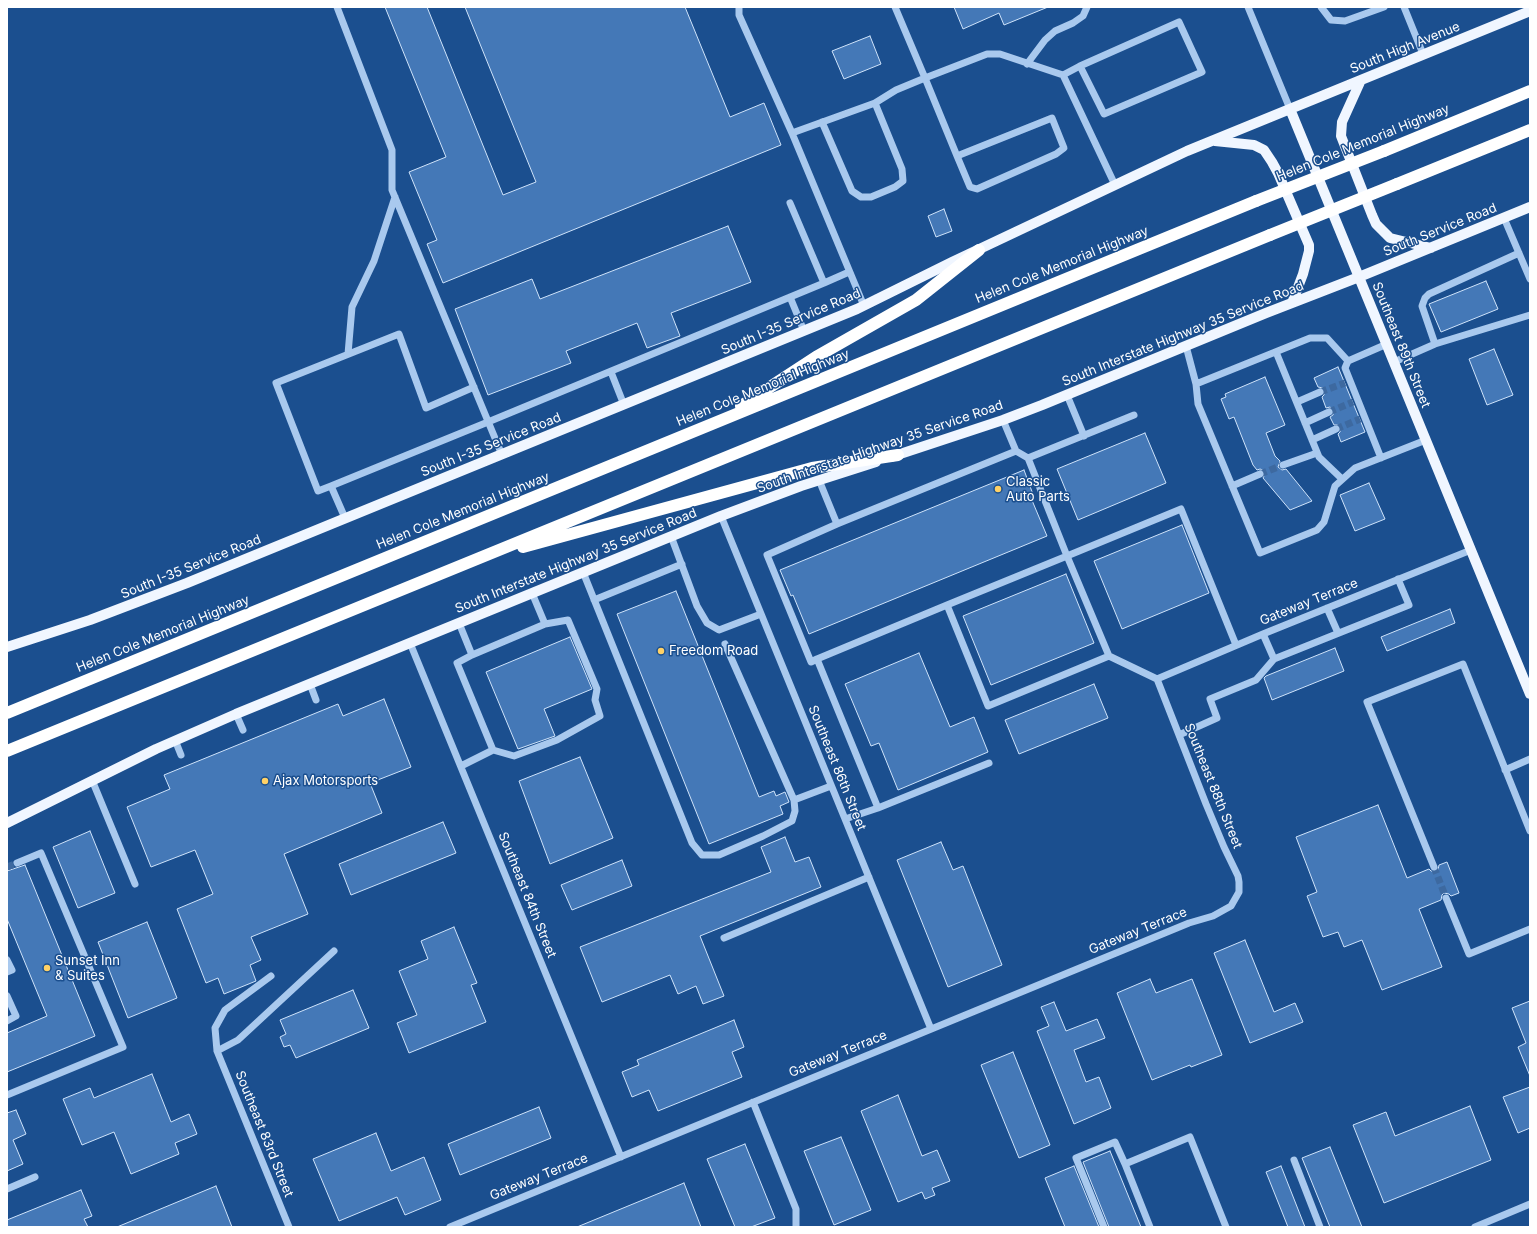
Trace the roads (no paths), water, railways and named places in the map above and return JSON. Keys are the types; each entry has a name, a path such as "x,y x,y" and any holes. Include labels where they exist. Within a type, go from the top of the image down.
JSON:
{"highway":[{"name":"Helen Cole Memorial Highway","path":"7,713 1256,201 1384,151 1530,91"},
{"path":"7,751 1530,130"},
{"path":"718,421 816,357 916,300 979,250"},
{"path":"470,562 812,468 898,456"}],"main road":[{"name":"South High Avenue","path":"1290,109 1530,11"},
{"path":"1361,80 1342,122 1341,136 1372,215 1376,224 1390,238 1431,248"},
{"path":"979,250 1187,151 1290,109"},
{"name":"Southeast 89th Street","path":"1290,109 1530,694"},
{"path":"1213,140 1254,145 1264,150 1278,173 1309,245 1310,251 1304,274 1292,303"},
{"name":"South Service Road","path":"1359,277 1530,207"},
{"name":"South I-35 Service Road","path":"7,647 98,618 624,405 864,306 979,250"},
{"name":"South Interstate Highway 35 Service Road","path":"410,642 721,516 819,480 898,456 1003,420 1359,277"},
{"path":"7,823 175,740 410,642"}],"street":[{"path":"337,7 392,150 392,190 502,454"},
{"path":"739,7 740,15 792,133 864,306"},
{"path":"895,7 925,78 957,156 970,187 976,189 1056,154 1064,148 1052,118 957,156"},
{"path":"1027,64 1045,40 1055,31 1073,23 1083,16 1087,7"},
{"name":"Southeast 89th Street","path":"1248,7 1290,109"},
{"path":"1321,7 1331,20 1345,22 1384,7"},
{"path":"1404,7 1423,54"},
{"path":"792,133 875,103 896,90 987,54 1000,54 1063,75 1080,66 1179,22 1202,72 1104,114 1080,66"},
{"path":"1063,75 1115,185"},
{"path":"822,122 852,191 860,197 871,197 895,187 903,181 902,169 875,103"},
{"path":"348,354 352,307 374,261 395,197"},
{"path":"790,204 824,283"},
{"path":"1504,218 1530,279"},
{"path":"1435,344 1422,306 1424,298 1429,294 1519,253"},
{"path":"474,387 426,408 399,334 276,383 318,491 611,372 849,272"},
{"path":"790,297 804,331"},
{"path":"1394,362 1435,344 1530,315"},
{"path":"1196,384 1310,338 1327,338 1348,361"},
{"path":"1381,458 1347,382 1345,368 1348,361 1387,344"},
{"path":"1186,346 1196,384 1198,404 1260,553 1317,530 1324,522 1336,486 1355,468 1426,440"},
{"path":"1276,352 1319,457 1342,480"},
{"path":"611,372 624,405"},
{"path":"1297,402 1320,392"},
{"path":"1067,395 1084,436"},
{"path":"1305,423 1328,412"},
{"path":"1028,458 1134,415"},
{"path":"1003,420 1016,451 1028,458 1109,656 1157,679"},
{"path":"1312,440 1336,429"},
{"path":"1016,451 837,524 767,555 811,662 1181,509 1236,645"},
{"path":"1283,465 1317,453"},
{"path":"1232,486 1260,474"},
{"path":"819,480 837,524"},
{"path":"331,486 345,518"},
{"name":"Southeast 86th Street","path":"721,516 931,1029"},
{"path":"671,536 697,606 707,623 719,630 761,614"},
{"name":"Gateway Terrace","path":"1157,679 1236,645 1471,550"},
{"path":"594,600 682,564"},
{"path":"583,572 692,843 702,855 719,855 763,836 792,821 796,811 794,800 726,644"},
{"path":"1179,735 1217,718 1210,699 1256,680 1274,659 1409,605 1398,579"},
{"path":"532,593 545,624"},
{"path":"946,605 988,706 1109,656"},
{"path":"1327,608 1338,633"},
{"path":"460,766 493,750 514,756 557,740 600,716 595,700 597,690 568,620 545,624 472,655 457,663 493,750"},
{"path":"459,623 472,655"},
{"path":"1263,634 1274,659"},
{"name":"Southeast 84th Street","path":"410,642 621,1157"},
{"path":"817,659 878,808"},
{"path":"1434,867 1367,702 1463,664 1530,831"},
{"name":"Southeast 88th Street","path":"1157,679 1224,847 1238,876 1240,888 1235,902"},
{"path":"310,684 316,700"},
{"path":"236,714 243,730"},
{"path":"175,740 181,755"},
{"path":"1505,770 1530,759"},
{"path":"845,819 878,808 989,763"},
{"path":"92,780 135,884"},
{"path":"794,800 831,786"},
{"path":"7,1095 123,1048 41,853 16,863"},
{"path":"724,938 869,877"},
{"path":"1446,898 1469,954 1530,929"},
{"name":"Gateway Terrace","path":"450,1227 1189,923 1213,916 1225,911 1235,902"},
{"path":"217,1051 238,1040 334,951"},
{"path":"7,960 12,970 7,972"},
{"name":"Southeast 83rd Street","path":"270,976 225,1010 215,1028 217,1051 289,1227"},
{"path":"7,996 16,1016 7,1021"},
{"path":"752,1102 796,1209 796,1227"},
{"path":"1125,1164 1190,1137 1226,1227"},
{"path":"1104,1227 1076,1158 1115,1142 1150,1227"},
{"path":"1294,1160 1320,1227"},
{"path":"7,1189 35,1177"},
{"path":"1475,1227 1530,1204"}],"tunnel":[{"path":"1320,392 1345,383"},
{"path":"1329,412 1353,402"},
{"path":"1336,429 1360,419"},
{"path":"1260,474 1283,465"},
{"path":"7,867 17,863"},
{"path":"1434,867 1446,898"}],"place":[{"name":"Classic Auto Parts","path":"998,489"},
{"name":"Freedom Road","path":"661,651"},
{"name":"Ajax Motorsports","path":"265,781"},
{"name":"Sunset Inn & Suites","path":"47,968"}]}
